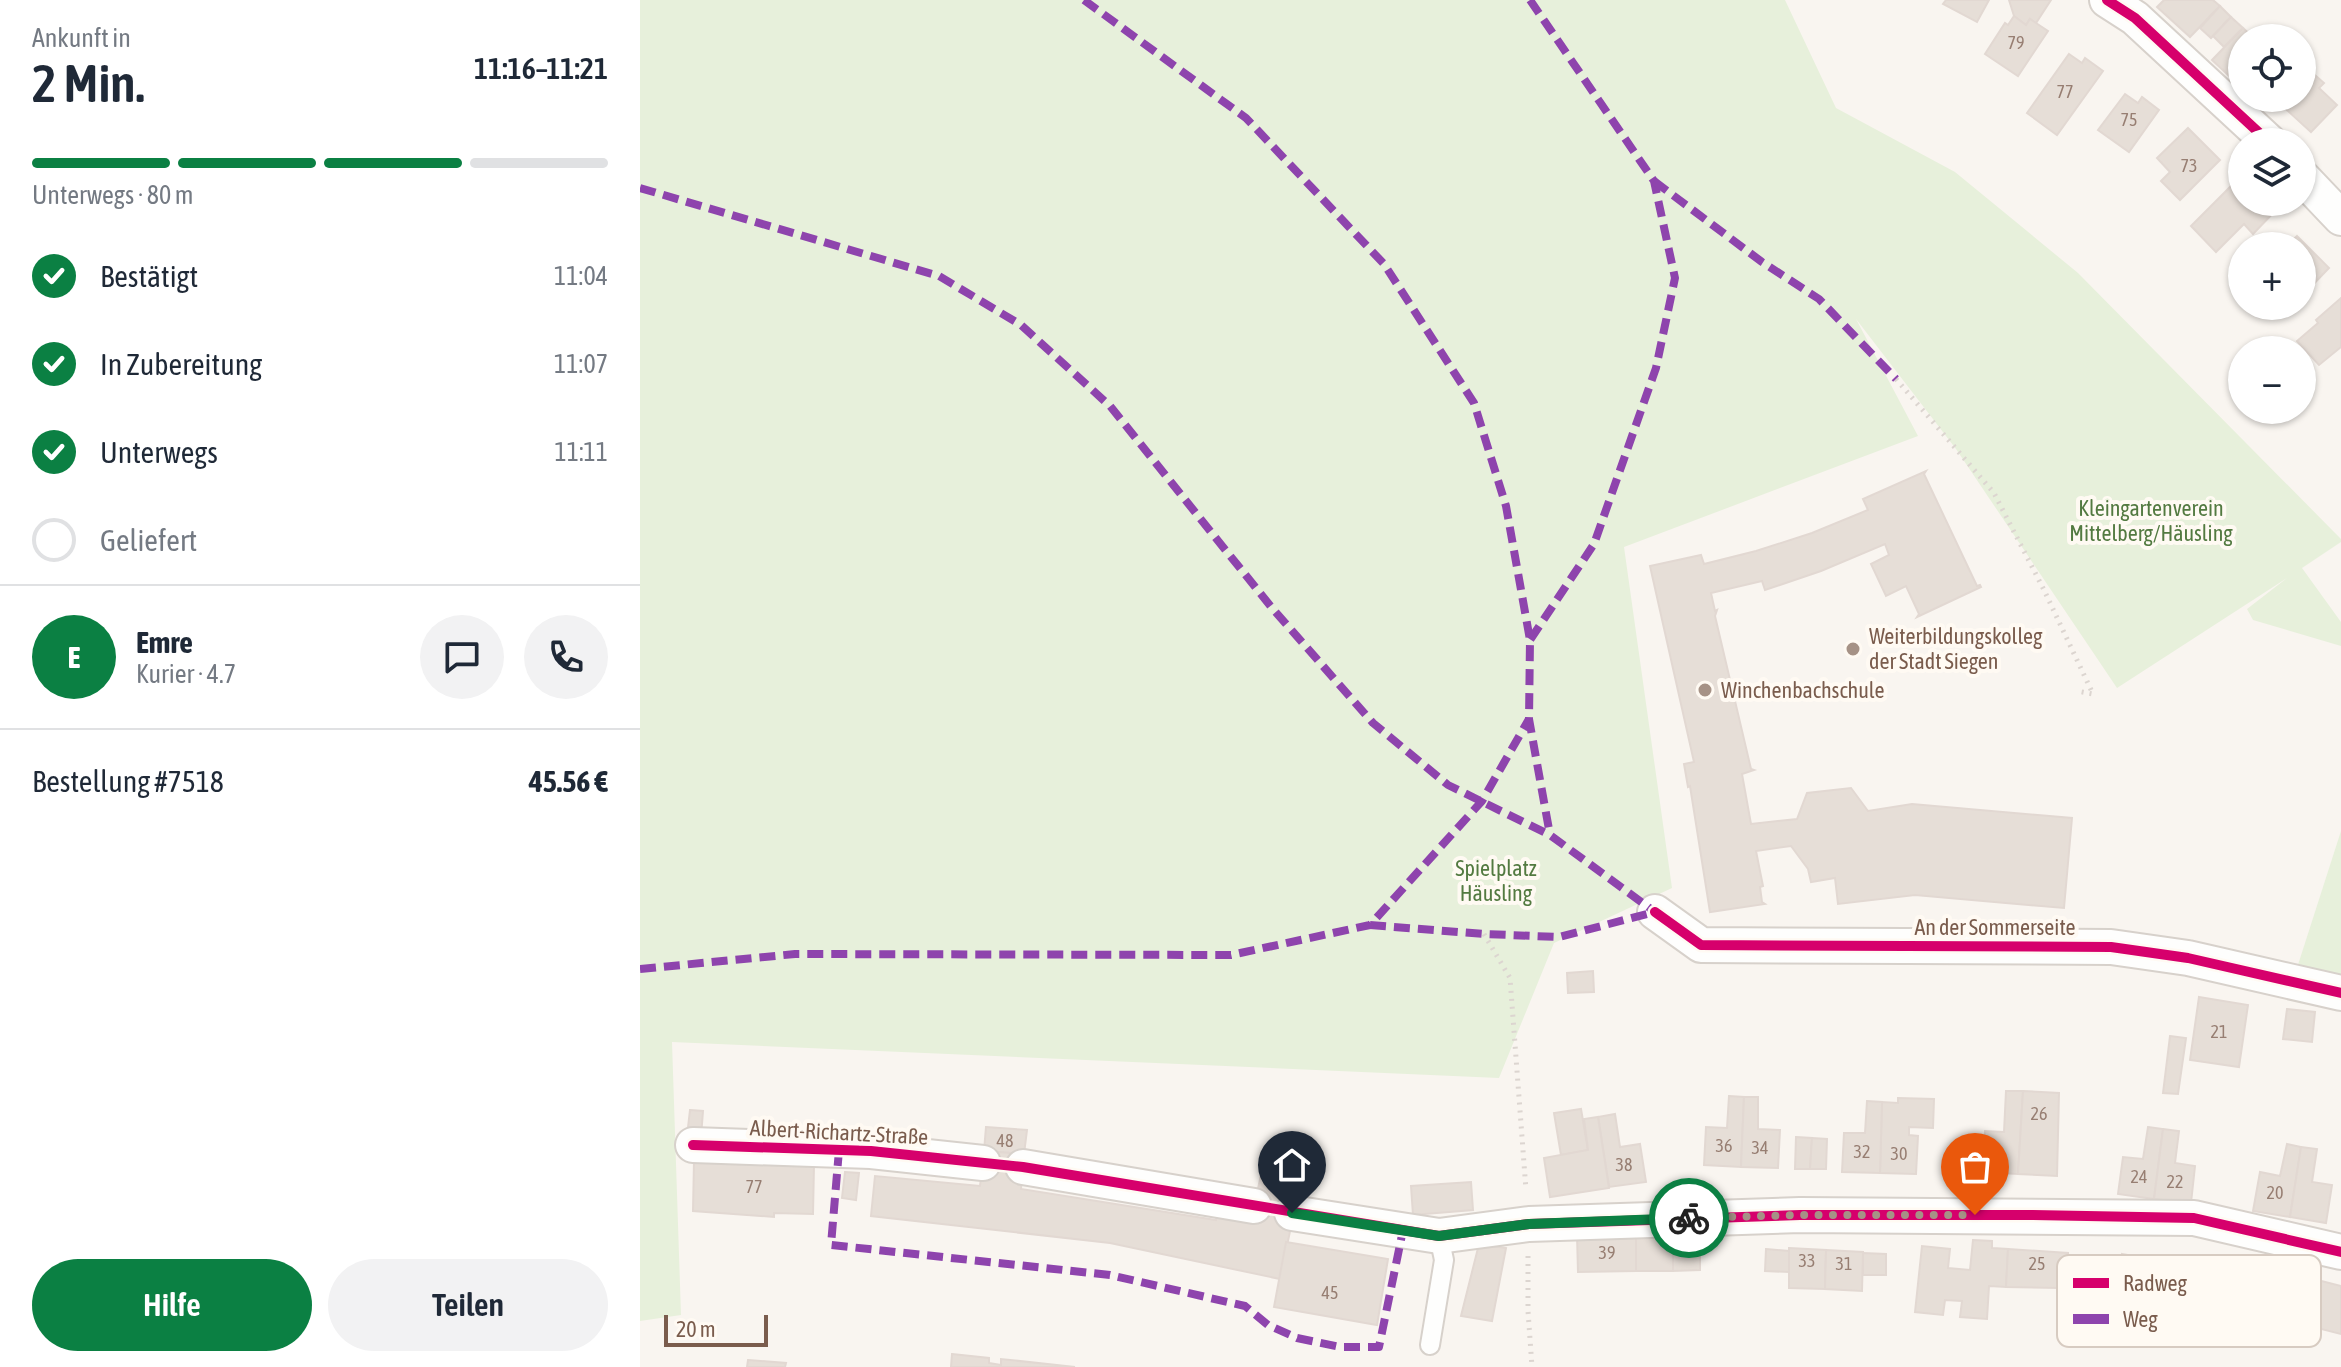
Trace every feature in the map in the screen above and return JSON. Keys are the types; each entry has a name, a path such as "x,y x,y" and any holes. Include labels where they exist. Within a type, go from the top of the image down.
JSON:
{"street":[{"path":"2107,0 2135,18 2254,128"},
{"path":"2316,192 2341,218"},
{"name":"An der Sommerseite","path":"1655,912 1701,945 2111,947 2188,958 2341,993"},
{"name":"Albert-Richartz-Straße","path":"693,1145 871,1151 983,1163"},
{"path":"1023,1167 1254,1206"},
{"path":"1292,1213 1439,1236 1529,1224 1800,1215 2194,1218 2341,1252"}],"lane":[{"path":"1430,1345 1444,1260 1439,1236"}],"path":[{"path":"1896,379 1994,493 2093,694 2077,691"},
{"path":"1484,934 1510,978 1519,1089"},
{"path":"1528,1311 1532,1367"}],"green space":[{"path":"640,0 1785,0 1836,108 1955,172 2078,273 2341,539 2341,542 2302,568 2341,622 2341,646 2253,620 2247,609 2287,578 2117,688 1956,449 1856,319 1918,436 1624,547 1672,888 1554,943 1499,1078 672,1042 681,1315 640,1321"},
{"path":"2341,831 2341,980 2296,971"}],"building":[{"path":"1946,0 1989,0 1977,22 1943,4"},
{"path":"2009,0 2051,0 2036,23 2030,19 2026,25 2014,16"},
{"path":"2164,0 2213,0 2220,6 2190,37 2157,7"},
{"path":"2220,6 2231,17 2211,38 2200,28"},
{"path":"2014,16 2026,25 2030,19 2048,31 2018,76 1985,54 2005,23 2008,25"},
{"path":"2231,17 2239,24 2228,24 2228,43 2224,47 2213,36"},
{"path":"2228,43 2228,75 2212,60"},
{"path":"2069,54 2082,63 2085,58 2103,71 2057,135 2027,113"},
{"path":"2316,76 2324,83 2319,88 2337,105 2315,128 2307,128 2289,112 2316,112"},
{"path":"2125,94 2138,103 2142,97 2159,110 2129,152 2098,130"},
{"path":"2188,128 2220,160 2180,200 2161,181 2170,172 2157,158"},
{"path":"2228,189 2228,216 2270,216 2255,232 2244,224 2236,232 2228,232 2228,240 2216,252 2191,226"},
{"path":"2316,255 2329,268 2316,282"},
{"path":"2341,298 2341,347 2319,365 2316,362 2316,336 2303,336 2318,323 2316,320"},
{"name":"Winchenbachschule","path":"1926,471 1924,474 1977,586 1981,587 1917,617 1919,614 1906,586 1886,596 1871,564 1889,555 1885,544 1765,590 1762,581 1711,593 1751,769 1754,770 1742,774 1751,824 1797,819 1807,793 1851,788 1868,811 1912,804 2072,818 2064,908 1915,895 1838,904 1835,878 1811,882 1808,869 1791,846 1756,851 1763,886 1760,887 1762,902 1765,904 1710,912 1684,764 1694,762 1650,566 1701,555 1704,564 1812,533 1868,510 1863,499"},
{"path":"1593,971 1594,992 1568,993 1567,973"},
{"path":"2199,997 2248,1005 2239,1067 2190,1060"},
{"path":"2287,1009 2315,1012 2312,1042 2283,1039"},
{"path":"2170,1036 2186,1038 2178,1094 2163,1093"},
{"path":"2006,1091 2023,1091 2018,1174 1983,1172 1985,1131 2004,1132"},
{"path":"2023,1091 2059,1093 2057,1176 2018,1174"},
{"path":"1729,1096 1744,1097 1741,1167 1704,1165 1706,1127 1727,1128"},
{"path":"1744,1097 1758,1097 1758,1129 1780,1130 1778,1168 1741,1167"},
{"path":"1898,1098 1934,1099 1933,1128 1909,1127 1909,1135 1918,1136 1916,1174 1880,1173 1882,1102 1898,1103"},
{"path":"1867,1101 1882,1102 1880,1173 1842,1172 1844,1133 1865,1133"},
{"path":"1581,1109 1588,1150 1561,1155 1554,1113"},
{"path":"690,1110 703,1111 701,1137 687,1136"},
{"path":"1615,1114 1620,1147 1640,1144 1646,1182 1609,1187 1598,1117"},
{"path":"1598,1117 1609,1188 1550,1197 1544,1158 1588,1150 1584,1119"},
{"path":"986,1127 1027,1130 1024,1154 984,1151"},
{"path":"2148,1127 2163,1129 2154,1199 2118,1194 2123,1157 2143,1159"},
{"path":"2163,1129 2179,1131 2175,1163 2195,1166 2191,1203 2154,1199"},
{"path":"1796,1137 1812,1138 1810,1169 1795,1169"},
{"path":"1812,1138 1827,1139 1826,1169 1810,1169"},
{"path":"2287,1144 2301,1147 2290,1217 2253,1211 2260,1172 2280,1176"},
{"path":"2301,1147 2317,1149 2312,1182 2332,1185 2326,1223 2290,1217"},
{"path":"984,1151 1024,1154 1021,1189 1216,1220 1219,1207 1253,1212 1262,1170 1301,1179 1280,1279 1110,1243 871,1216 875,1176 980,1186"},
{"path":"694,1161 814,1164 813,1214 774,1213 774,1217 693,1211"},
{"path":"845,1172 859,1173 856,1200 842,1198"},
{"path":"1471,1182 1473,1210 1413,1215 1411,1186"},
{"path":"1636,1233 1695,1233 1696,1253 1673,1254 1673,1271 1636,1271"},
{"path":"1636,1233 1636,1271 1578,1272 1577,1235"},
{"path":"1973,1240 1992,1241 1992,1248 2008,1249 2006,1287 1989,1286 1987,1319 1960,1317 1962,1301 1945,1300 1943,1315 1915,1312 1922,1246 1950,1249 1948,1268 1970,1270"},
{"path":"1286,1242 1388,1259 1377,1325 1274,1307"},
{"path":"1479,1244 1506,1248 1492,1321 1461,1316"},
{"path":"1789,1248 1826,1250 1825,1289 1789,1288"},
{"path":"1766,1249 1789,1251 1789,1272 1765,1271"},
{"path":"2008,1249 2068,1253 2057,1255 2057,1288 2006,1287"},
{"path":"1826,1250 1863,1252 1862,1291 1825,1289"},
{"path":"1700,1253 1700,1270 1673,1271 1673,1254"},
{"path":"1863,1253 1886,1254 1886,1275 1863,1275"},
{"path":"2321,1281 2341,1286 2341,1334 2321,1329"},
{"path":"952,1354 989,1358 989,1363 1001,1365 1001,1359 1075,1367 951,1367"},
{"path":"748,1360 786,1363 785,1367 747,1367"}],"marked path":[{"path":"1084,0 1246,118 1384,264 1474,403 1506,506 1530,640 1529,719 1550,835"},
{"path":"1530,0 1654,181 1675,278 1656,368 1594,544 1530,640"},
{"path":"1654,181 1762,262 1819,299 1896,379"},
{"path":"640,188 939,276 1021,325 1110,406 1272,608 1373,723 1448,785 1550,835 1655,912"},
{"path":"640,969 795,954 1231,955 1370,925 1482,801 1529,719"},
{"path":"1370,925 1559,937 1655,912"},
{"path":"839,1150 831,1245 1110,1275 1245,1306 1268,1325 1297,1338 1340,1347 1379,1347 1403,1230"}],"cycle path":[{"path":"2107,0 2135,18 2254,128"},
{"path":"1655,912 1701,945 2111,947 2188,958 2341,993"},
{"path":"693,1145 871,1151 1023,1167 1439,1236 1529,1224 1800,1215 2033,1215 2194,1218 2341,1252"}],"way so far":[{"path":"1689,1218 1975,1215"}],"place":[{"name":"Weiterbildungskolleg der Stadt Siegen","path":"1853,649"},
{"name":"Winchenbachschule","path":"1705,690"}],"route":[{"path":"1292,1213 1439,1236 1529,1224 1689,1218"}],"park label":[{"name":"Kleingartenverein Mittelberg/Häusling","path":"2151,520"},
{"name":"Spielplatz Häusling","path":"1496,880"}]}
